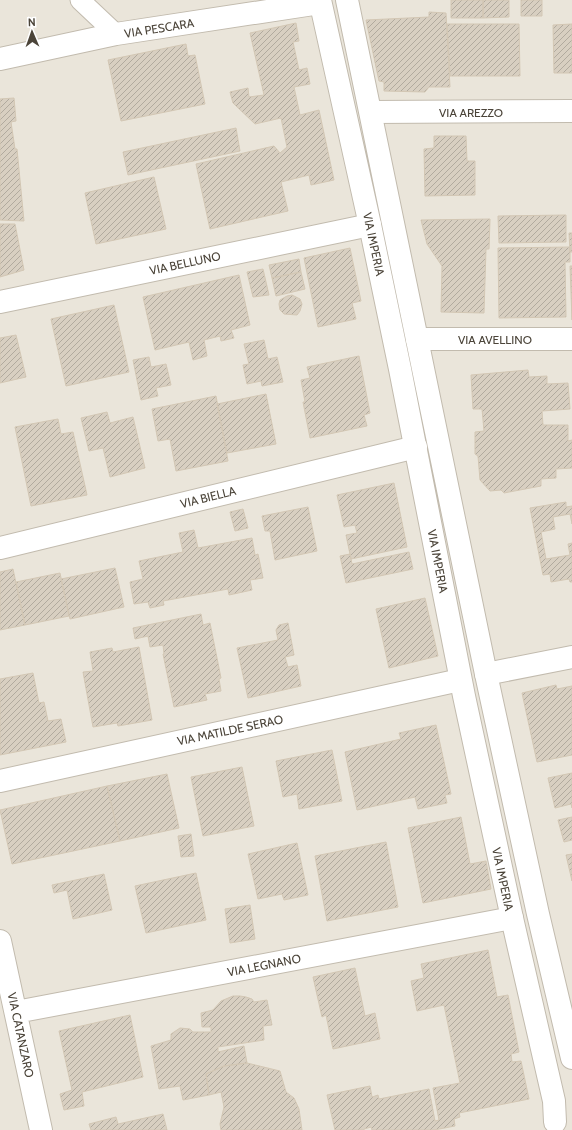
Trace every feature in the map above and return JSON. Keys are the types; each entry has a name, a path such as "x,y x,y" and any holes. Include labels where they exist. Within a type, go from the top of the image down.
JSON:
{"street":[{"name":"VIA IMPERIA","path":"348,0 486,674 538,914 572,1058"},
{"name":"VIA PESCARA","path":"0,60 116,34 320,2"},
{"name":"VIA IMPERIA","path":"320,2 370,224 416,446 460,680 512,918 559,1122"},
{"name":"VIA AREZZO","path":"370,112 572,111"},
{"name":"VIA BELLUNO","path":"0,302 370,224"},
{"name":"VIA AVELLINO","path":"417,339 572,339"},
{"name":"VIA BIELLA","path":"0,548 416,446"},
{"path":"486,674 572,657"},
{"name":"VIA MATILDE SERAO","path":"0,781 460,680"},
{"name":"VIA LEGNANO","path":"16,1012 512,918"},
{"name":"VIA CATANZARO","path":"0,941 41,1130"}],"lane":[{"path":"80,0 116,34"}],"shaded area":[{"path":"0,0 572,0 572,1130 0,1130"}],"building":[{"path":"451,0 483,0 483,18 451,18"},
{"path":"483,0 509,0 509,17 483,18"},
{"path":"521,0 542,0 542,16 521,16"},
{"path":"429,12 446,13 450,87 429,87 425,92 384,91 384,82 379,81 366,20 429,17"},
{"path":"296,23 299,41 293,42 299,70 307,68 310,84 294,87 300,115 319,110 334,180 311,185 309,175 281,182 288,211 210,229 196,164 274,146 280,153 287,147 281,118 255,124 233,103 230,92 248,88 249,97 264,95 250,33"},
{"path":"447,24 519,24 520,76 450,76"},
{"path":"572,24 572,73 554,73 553,25"},
{"path":"186,44 188,56 195,55 205,104 121,121 108,60"},
{"path":"14,98 16,121 11,122 15,149 17,149 24,221 0,220 0,99"},
{"path":"236,128 240,151 128,175 123,152"},
{"path":"434,136 466,136 467,161 475,161 475,195 425,196 424,149 434,148"},
{"path":"154,177 166,229 96,244 85,193"},
{"path":"566,215 566,242 499,243 498,216"},
{"path":"490,219 489,249 486,249 484,313 441,312 442,266 427,244 421,220"},
{"path":"0,224 15,224 24,270 0,277"},
{"path":"569,233 572,233 572,252 570,252"},
{"path":"570,247 570,262 565,262 566,317 499,318 498,248"},
{"path":"350,248 361,301 352,303 356,319 318,327 304,258"},
{"path":"299,259 301,272 272,278 269,265"},
{"path":"570,266 572,266 572,320"},
{"path":"263,269 269,295 253,297 247,272"},
{"path":"301,272 305,289 276,296 272,278"},
{"path":"239,275 250,325 231,330 234,338 221,341 220,336 204,340 207,356 193,360 189,342 155,350 143,297"},
{"path":"292,295 300,299 302,304 300,311 297,315 284,314 280,310 280,300"},
{"path":"114,305 129,372 66,386 51,319"},
{"path":"16,335 26,377 0,383 0,338"},
{"path":"264,340 268,359 277,357 283,382 262,386 261,381 247,384 243,365 249,364 244,344"},
{"path":"359,356 370,413 364,415 367,426 310,438 303,402 305,402 301,380 310,378 307,367"},
{"path":"149,357 151,367 166,364 171,385 156,388 158,396 141,400 133,360"},
{"path":"528,370 529,377 547,376 547,384 568,383 570,409 542,411 543,425 568,425 568,441 572,440 572,468 556,469 556,478 541,479 541,486 504,493 501,490 490,491 480,480 478,456 475,454 475,432 484,431 482,409 473,409 471,375"},
{"path":"266,394 276,444 227,453 217,404"},
{"path":"216,396 228,461 176,471 170,439 158,441 152,409"},
{"path":"107,412 110,423 133,417 145,468 110,477 103,448 89,451 81,418"},
{"path":"58,419 61,434 73,432 87,495 31,506 15,427"},
{"path":"394,483 407,547 351,559 346,535 357,533 355,525 344,527 337,495"},
{"path":"566,502 566,507 572,506 572,524 570,514 553,517 555,529 541,532 546,559 570,555 568,544 572,543 572,582 570,582 569,579 551,582 550,574 543,575 530,508"},
{"path":"308,507 317,551 275,560 270,531 265,531 262,516"},
{"path":"243,509 248,528 235,531 230,512"},
{"path":"194,530 198,548 252,538 255,555 258,554 263,578 250,580 252,590 229,595 228,589 163,601 164,605 150,608 148,602 134,604 130,582 143,579 139,561 183,552 179,533"},
{"path":"409,552 413,569 346,583 340,556 350,554 352,564"},
{"path":"115,568 124,607 70,619 61,579"},
{"path":"13,569 25,625 0,630 0,572"},
{"path":"60,573 69,616 25,625 16,582"},
{"path":"425,598 438,656 389,668 376,609"},
{"path":"201,614 203,625 210,623 221,678 219,679 221,691 205,694 207,700 174,707 163,654 163,645 150,647 148,636 135,639 133,628"},
{"path":"288,623 294,655 285,657 288,667 297,665 301,686 248,698 237,648 278,640 276,630 279,625"},
{"path":"139,647 152,720 118,726 117,723 93,727 83,672 93,671 90,652 112,648 113,652"},
{"path":"33,673 39,703 44,702 48,721 61,719 66,742 0,755 0,679"},
{"path":"556,685 557,689 572,686 572,755 537,762 522,693"},
{"path":"436,725 451,794 445,795 447,803 418,809 415,797 357,810 345,752 401,739 399,733"},
{"path":"332,750 342,801 299,809 297,794 283,797 276,761"},
{"path":"242,767 254,826 203,836 191,777"},
{"path":"572,773 572,808 571,804 555,808 548,778"},
{"path":"167,774 179,828 120,841 107,786"},
{"path":"107,786 120,841 12,864 0,810"},
{"path":"461,817 470,864 486,861 491,889 423,903 408,828"},
{"path":"572,817 572,840 564,842 558,820"},
{"path":"191,834 194,856 181,857 178,836"},
{"path":"386,842 398,907 327,921 315,856"},
{"path":"297,843 308,895 284,900 282,894 258,899 248,854"},
{"path":"572,854 572,881 566,855"},
{"path":"196,873 206,920 146,933 135,886"},
{"path":"104,874 112,910 73,919 67,890 54,893 52,885"},
{"path":"250,905 255,939 230,943 225,909"},
{"path":"488,950 497,997 508,995 519,1052 511,1054 512,1062 521,1061 529,1099 459,1113 460,1117 454,1119 455,1126 434,1130 372,1130 371,1127 364,1130 335,1130 327,1095 370,1086 372,1097 378,1095 379,1099 429,1089 435,1121 439,1120 433,1088 460,1083 444,1005 417,1011 411,981 424,978 421,964"},
{"path":"355,968 365,1016 375,1013 380,1039 333,1049 326,1015 322,1017 313,977"},
{"path":"233,996 246,997 252,999 254,1002 267,1000 272,1025 263,1026 264,1040 218,1047 218,1052 244,1046 247,1063 224,1066 206,1074 209,1095 183,1100 180,1086 159,1089 151,1046 171,1040 171,1034 180,1028 190,1029 193,1032 211,1032 211,1027 202,1027 201,1013 213,1010 221,1001"},
{"path":"130,1015 143,1077 82,1092 84,1106 64,1110 60,1094 72,1090 59,1031"},
{"path":"247,1063 280,1071 286,1092 294,1098 299,1109 302,1130 221,1130 220,1124 224,1107 221,1092 209,1095 206,1074 224,1066"},
{"path":"163,1114 167,1130 91,1130 89,1124 116,1117 118,1124"}]}
